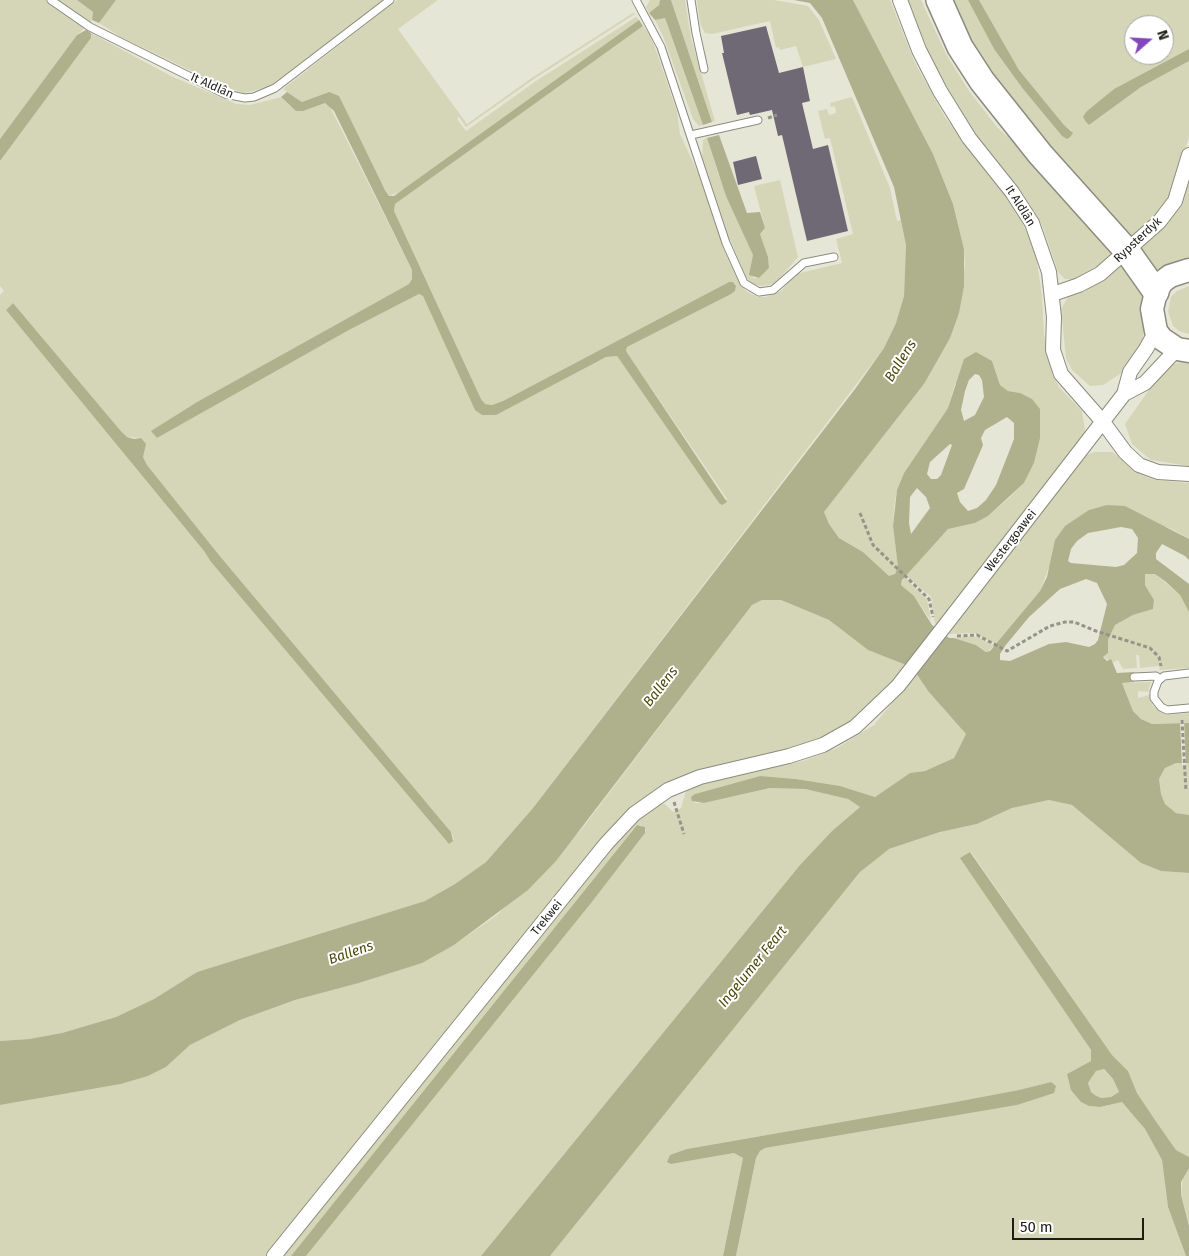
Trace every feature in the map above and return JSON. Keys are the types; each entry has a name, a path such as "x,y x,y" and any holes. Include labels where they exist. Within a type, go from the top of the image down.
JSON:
{"highway":[{"path":"938,0 960,47 993,96 1040,154 1127,251 1156,292"},
{"path":"1183,350 1168,344 1156,331 1152,309 1156,292 1170,276 1189,270"}],"street":[{"name":"It Aldlân","path":"900,0 919,50 940,91 969,138 1012,192 1032,223 1046,258 1053,294 1053,350 1058,368 1068,384 1103,422 1125,452 1139,465 1158,472 1189,474"},
{"name":"Rypsterdyk","path":"1053,294 1089,280 1127,251 1159,222 1174,201 1189,155"},
{"name":"Westergoawei","path":"898,686 1124,394 1130,372 1156,331"},
{"name":"Westergoawei","path":"1124,394 1146,383 1183,350"},
{"name":"Trekwei","path":"274,1256 606,844 634,814 668,790 700,777 789,756 823,745 855,727 898,686"}],"lane":[{"name":"It Aldlân","path":"51,0 90,27 225,94 254,98 275,88 390,0"},
{"path":"636,0 661,47 726,243 741,278 748,287 759,292 773,290 804,263 834,256"},
{"path":"692,0 696,33 704,69"},
{"path":"691,135 758,120"},
{"path":"1134,677 1162,677 1189,673"},
{"path":"1162,677 1154,692 1154,698 1161,707 1167,710 1189,708"}],"path":[{"path":"860,513 873,545 929,599 934,624"},
{"path":"950,637 971,634 991,642 1007,652 1050,626 1074,622 1096,632 1154,650 1159,657 1162,677"},
{"path":"1182,721 1186,791"},
{"path":"677,810 684,834"}],"shaded area":[{"path":"0,0 47,0 86,27 77,35 0,139"},
{"path":"57,0 77,0 93,12 91,23"},
{"path":"116,0 384,0 272,86 244,93 225,87 121,37 99,23"},
{"path":"397,0 438,0 398,29 467,124 533,77 633,13 635,14 534,79 466,127 459,117 457,119 466,131 536,81 636,17 639,20 403,191 389,196 329,92 302,102 283,89"},
{"path":"650,0 660,0 659,5 649,13 646,7"},
{"path":"671,0 685,0 691,38 715,121 712,122"},
{"path":"697,0 774,0 808,6 819,20 836,59 803,67 796,46 780,50 779,47 776,48 770,21 712,34 705,33 700,24"},
{"path":"853,0 890,0 915,63 945,117 1012,204 1027,232 1036,256 1042,295 1044,335 1053,375 1059,387 1082,411 1086,436 938,625 935,623 931,597 905,575 948,529 975,523 988,516 1009,498 1024,483 1034,463 1036,452 1020,393 1008,391 1000,385 992,361 955,384 948,408 904,473 897,490 894,508 893,526 898,567 895,574 890,577 863,552 839,538 829,525 824,512 924,384 959,313 965,264 964,249 953,204 933,154"},
{"path":"908,0 921,0 946,54 969,91 997,127 1070,194 1118,250 1108,259 1075,280 1065,279 1058,272 1042,225 1024,195 976,135 953,98 930,56"},
{"path":"946,0 968,0 994,49 1023,89 1062,136 1072,131 1064,125 1019,70 979,0 1189,0 1189,49 1174,57 1174,15 1124,15 1124,65 1159,65 1114,89 1083,117 1089,125 1141,87 1189,61 1189,137 1169,198 1154,218 1127,243 1014,113"},
{"path":"662,17 665,18 703,125 699,126 693,119 663,36 655,20"},
{"path":"643,26 650,35 657,53 677,112 680,134 698,173 726,255 740,284 746,291 758,297 766,297 781,291 796,274 842,263 836,239 853,234 830,138 825,139 818,111 827,109 829,115 836,113 835,106 831,107 830,103 852,97 890,188 897,221 901,220 906,245 904,296 896,323 884,348 533,808 486,862 455,884 425,901 197,972 154,999 116,1017 62,1033 29,1039 0,1041 0,295 4,291 0,286 0,161 91,38 91,33 171,76 236,104 250,105 281,97 291,107 303,111 325,103 329,105 412,270 412,279 409,284 197,402 152,431 157,438 349,330 419,294 423,296 481,415 606,357 617,356 719,503 727,499 626,351 627,347 735,291 736,286 733,282 729,282 503,401 492,405 485,404 394,211 395,204","holes":["13,303 127,437 141,438 145,446 143,457 147,465 219,555 451,832 454,839 449,844 211,562 204,551 6,310"]},
{"path":"707,138 718,173 753,255 753,278 759,278 769,268 768,257 760,234 765,228 754,186 780,180 798,257 775,284 761,286 752,284 746,277 729,237 702,156 703,140"},
{"path":"1189,178 1189,261 1157,275 1137,251 1164,227 1181,204"},
{"path":"1126,260 1145,296 1143,340 1136,355 1123,372 1103,385 1090,386 1072,370 1066,358 1061,309 1068,297 1085,291"},
{"path":"1189,286 1189,334 1179,331 1173,326 1168,312 1171,297 1177,291"},
{"path":"1189,360 1189,466 1151,460 1132,444 1125,424 1160,374 1170,365"},
{"path":"1094,452 1113,452 1139,474 1155,480 1189,483 1189,539 1174,530 1107,505 1051,562 1040,591 996,644 974,633 950,634 947,632 1083,457"},
{"path":"1145,574 1155,574 1180,595 1189,612 1189,668 1160,670 1159,666 1140,668 1139,655 1136,655 1137,668 1123,669 1118,660 1112,663 1103,656 1108,653 1108,640 1115,625 1133,615 1153,609 1154,600 1145,585 1144,579"},
{"path":"904,577 927,599 931,621 914,596 901,585"},
{"path":"762,600 781,600 829,620 868,650 906,665 893,682 856,720 827,737 789,750 704,769 663,786 268,1256 0,1256 0,1105 121,1084 148,1076 166,1067 190,1045 240,1020 295,1000 359,983 421,963 454,945 497,915 581,830 752,605"},
{"path":"972,636 994,646 987,652 976,645 954,638"},
{"path":"916,673 928,691 966,734 954,758 925,771 910,773 875,797 840,786 760,776 695,794 692,797 695,803 704,803 770,788 805,789 848,799 860,807 832,831 800,865 481,1256 306,1256 646,830 641,825 637,825 291,1256 282,1256 601,857 641,816 659,804 665,804 673,812 681,808 686,791 694,785 803,761 837,748 874,725"},
{"path":"1151,682 1148,692 1138,691 1138,698 1149,695 1153,706 1166,715 1189,713 1189,723 1152,724 1141,719 1133,711 1122,683"},
{"path":"1176,763 1189,763 1189,815 1176,813 1165,804 1161,794 1159,779 1165,768"},
{"path":"1049,800 1072,805 1141,863 1161,871 1189,873 1189,1157 1176,1150 1137,1093 1128,1071 1112,1055 971,852 961,858 1091,1050 1091,1061 1067,1074 1089,1106 1100,1107 1122,1102 1145,1129 1162,1160 1168,1207 1186,1256 736,1256 756,1158 760,1151 765,1148 1017,1105 1051,1082 950,1103 687,1149 671,1164 734,1153 743,1158 723,1256 550,1256 860,872 874,859 889,849 940,832 977,824 1012,808"},
{"path":"1103,1069 1113,1079 1119,1093 1111,1097 1101,1098 1095,1095 1091,1092 1088,1083 1096,1071"},
{"path":"1189,1168 1189,1226 1181,1195 1183,1175"}],"water":[{"path":"77,0 116,0 99,23 92,20 93,12"},
{"path":"660,0 671,0 712,122 703,125 665,18 655,20 649,13 659,5"},
{"path":"794,0 853,0 933,154 953,204 964,249 964,286 959,313 950,338 924,384 824,512 829,524 839,538 863,552 889,576 895,574 898,567 893,526 897,490 904,473 948,408 964,359 976,352 992,361 1000,385 1008,391 1020,393 1032,399 1040,409 1040,438 1034,463 1024,483 988,516 975,523 948,529 902,580 901,585 914,596 932,625 949,638 976,645 986,652 990,651 1040,591 1047,577 1055,540 1065,526 1089,510 1107,505 1125,506 1189,539 1189,560 1162,544 1156,553 1156,559 1189,584 1189,612 1180,595 1166,582 1155,574 1145,574 1145,585 1154,600 1153,609 1133,615 1115,625 1108,640 1108,653 1103,657 1107,661 1111,659 1117,673 1134,672 1134,682 1122,683 1133,711 1141,719 1152,724 1189,723 1189,763 1176,763 1165,768 1159,779 1161,794 1165,804 1176,813 1189,815 1189,873 1161,871 1141,863 1072,805 1049,800 1012,808 977,824 940,832 889,849 860,872 550,1256 481,1256 800,865 832,831 860,807 848,799 805,789 770,788 704,803 692,801 691,797 695,794 760,776 840,786 875,797 910,773 925,771 954,758 966,734 928,691 916,673 906,665 868,650 829,620 781,600 762,600 752,605 556,861 528,890 454,945 422,963 359,983 295,1000 240,1020 190,1045 166,1067 148,1076 121,1084 0,1105 0,1041 29,1039 62,1033 116,1017 154,999 197,972 425,901 455,884 486,862 533,808 855,389 884,348 896,323 904,296 906,245 894,187 822,18 810,3","holes":["975,374 979,375 982,380 984,397 975,415 964,421 961,410 969,380","1007,417 1014,423 1014,439 996,485 986,500 977,508 968,511 960,502 957,493 964,489 983,445 981,438 985,430","950,444 952,445 941,475 937,479 931,479 927,474 930,462","917,488 926,497 930,508 911,534 909,523 910,497","1121,527 1132,529 1138,538 1137,553 1124,565 1116,567 1071,563 1068,561 1071,549 1077,541 1088,533","1086,579 1097,583 1107,604 1098,640 1095,644 1089,647 1066,642 1049,644 1010,661 1000,660 1000,654 1005,646 1029,617 1060,589"]},
{"path":"968,0 979,0 1019,70 1064,125 1073,133 1070,137 1067,139 1062,136 1023,89 994,49"},
{"path":"639,20 643,26 395,204 394,211 485,404 492,405 503,401 729,282 733,282 736,286 735,291 731,294 627,347 626,351 727,502 722,505 719,503 617,356 606,357 496,415 482,415 475,410 423,296 419,294 349,330 157,438 151,431 197,402 409,284 412,279 412,270 334,111 325,103 303,111 296,111 281,97 287,92 302,102 329,92 339,96 385,190 389,196 394,196"},
{"path":"86,30 91,33 91,38 0,161 0,139 77,35"},
{"path":"1189,49 1189,61 1141,87 1089,125 1086,122 1083,117 1086,112 1114,89 1159,65 1174,65 1174,57"},
{"path":"719,135 747,213 760,212 765,228 760,234 768,257 769,268 759,278 749,275 753,255 726,196 707,138"},
{"path":"13,303 120,430 127,437 141,438 146,444 143,457 147,465 219,555 451,832 453,841 449,844 211,562 204,551 6,310"},
{"path":"637,825 645,827 645,833 591,903 306,1256 291,1256"},
{"path":"970,852 1112,1055 1128,1071 1137,1093 1176,1150 1189,1157 1189,1168 1181,1182 1181,1195 1189,1226 1189,1256 1186,1256 1168,1207 1162,1160 1145,1129 1122,1102 1100,1107 1089,1106 1081,1102 1071,1090 1067,1074 1091,1061 1091,1050 960,858","holes":["1104,1069 1113,1079 1119,1092 1111,1097 1101,1098 1091,1092 1088,1083 1096,1071"]},
{"path":"1051,1082 1056,1086 1054,1093 1017,1105 765,1148 760,1151 756,1158 736,1256 723,1256 743,1158 734,1153 671,1164 667,1162 670,1155 687,1149 950,1103"}],"pier":[{"path":"1180,721 1184,721 1186,765 1182,765"}],"building":[{"path":"766,26 779,73 803,67 810,101 802,103 813,149 828,145 848,231 807,241 782,135 778,136 772,110 750,115 749,112 737,115 722,53 724,53 721,36"},
{"path":"756,156 762,179 738,185 733,162"}],"water label":[{"name":"Ballens","path":"901,361"},
{"name":"Ballens","path":"661,687"},
{"name":"Ballens","path":"351,953"},
{"name":"Ingelumer Feart","path":"753,967"}]}
